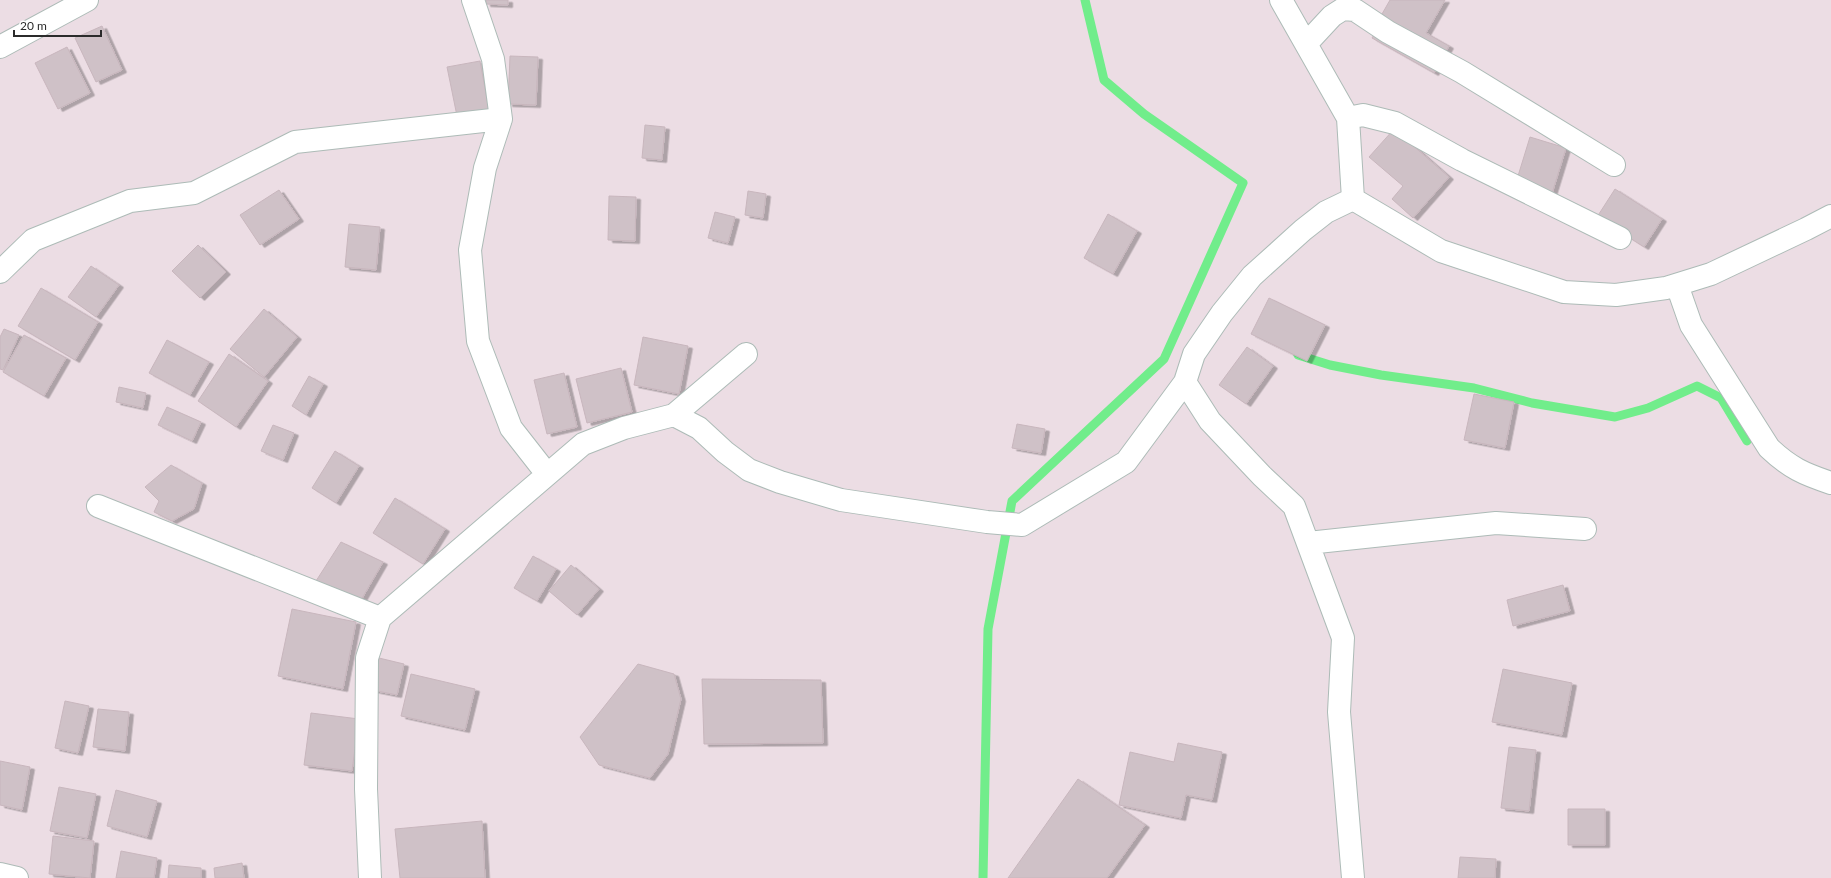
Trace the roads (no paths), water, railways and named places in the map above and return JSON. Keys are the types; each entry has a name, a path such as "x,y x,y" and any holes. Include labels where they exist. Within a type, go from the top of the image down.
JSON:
{"street":[{"path":"0,47 87,0"},
{"path":"473,0 493,59 501,119 485,168 470,250 478,341 511,428 547,474"},
{"path":"1281,0 1348,118 1353,199"},
{"path":"1306,44 1347,0"},
{"path":"1332,16 1342,9 1355,10 1388,32 1462,72 1614,165"},
{"path":"1348,118 1363,115 1395,123 1462,160 1620,238"},
{"path":"0,272 33,240 130,201 194,193 295,142 501,119"},
{"path":"1353,199 1441,251 1564,292 1616,295 1666,288 1711,274 1831,216"},
{"path":"674,415 699,428 725,452 749,470 780,482 841,500 987,522 1022,525 1126,462 1185,382 1194,354 1222,313 1252,276 1303,230 1326,212 1353,199"},
{"path":"1677,285 1691,324 1769,448 1785,464 1808,475 1831,483"},
{"path":"370,878 366,789 367,658 380,618 583,444 624,428 674,415 746,354"},
{"path":"1185,382 1210,421 1262,476 1294,506 1343,638 1339,712 1353,878"},
{"path":"98,506 380,618"},
{"path":"1308,543 1496,524 1585,529"},
{"path":"0,874 17,878"}],"waterway":[{"path":"983,878 988,629 1012,501 1164,359 1243,183 1144,114 1104,80 1085,0"},
{"path":"1298,355 1330,365 1381,375 1474,388 1532,403 1615,417 1648,408 1697,386 1721,398 1747,441"}]}
